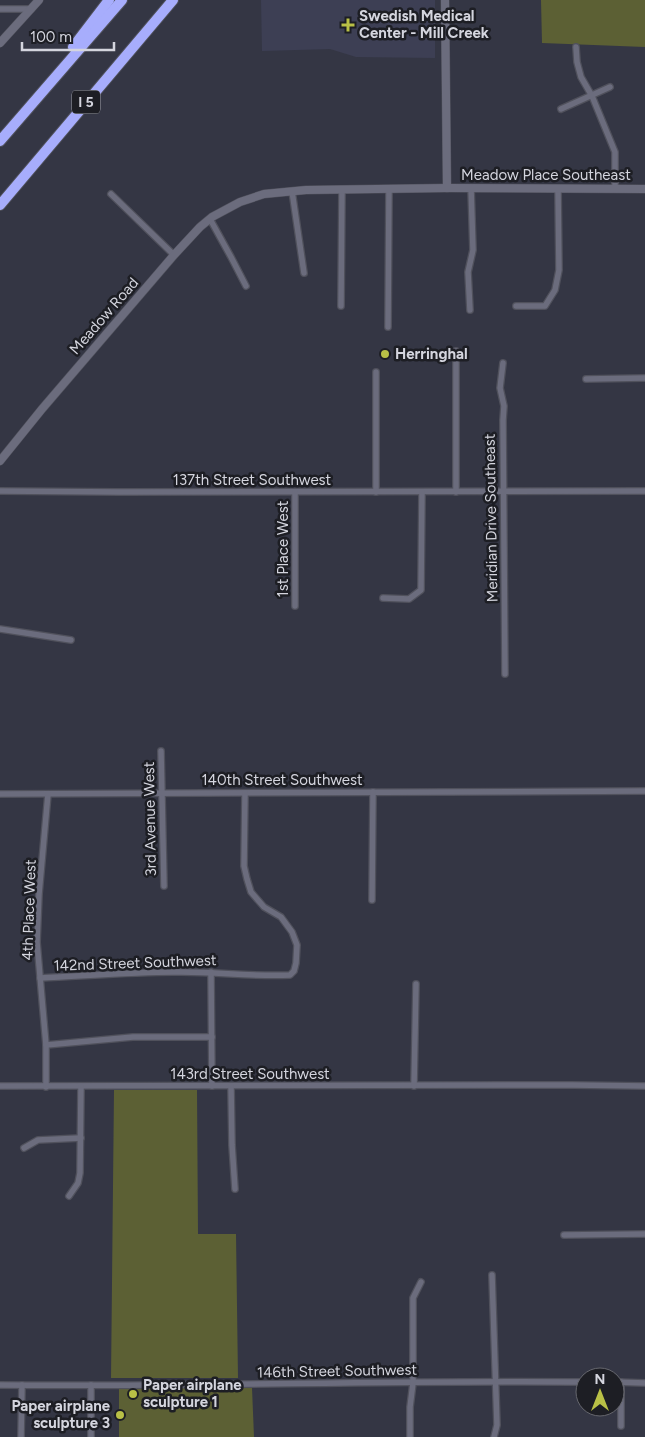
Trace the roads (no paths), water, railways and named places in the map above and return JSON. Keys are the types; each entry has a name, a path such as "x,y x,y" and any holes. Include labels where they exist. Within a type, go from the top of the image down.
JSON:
{"highway":[{"path":"16,121 109,0"},
{"name":"I 5","path":"0,141 122,0"},
{"name":"I 5","path":"0,205 173,0"}],"street":[{"path":"0,43 39,0"},
{"path":"445,0 448,188"},
{"path":"0,9 31,9"},
{"path":"576,47 577,62 582,77 592,96 615,152 615,188"},
{"path":"561,110 610,87"},
{"path":"470,310 468,272 473,250 471,188"},
{"path":"341,306 342,189"},
{"name":"Meadow Place Southeast","path":"342,189 645,189"},
{"name":"Meadow Road","path":"0,461 174,255 210,219 240,202 264,194 342,189"},
{"path":"388,327 389,189"},
{"path":"516,306 545,306 554,290 559,270 558,189"},
{"path":"292,191 304,273"},
{"path":"111,194 174,255"},
{"path":"210,219 246,286"},
{"path":"456,351 456,492"},
{"name":"Meridian Drive Southeast","path":"503,363 500,388 504,406 502,420 505,674"},
{"path":"376,372 376,492"},
{"path":"586,378 645,378"},
{"name":"137th Street Southwest","path":"0,491 645,491"},
{"name":"1st Place West","path":"295,492 295,606"},
{"path":"383,598 409,599 422,590 422,492"},
{"path":"0,629 71,640"},
{"name":"3rd Avenue West","path":"161,751 164,886"},
{"name":"140th Street Southwest","path":"0,794 645,791"},
{"path":"372,900 373,792"},
{"name":"142nd Street Southwest","path":"40,978 174,972 211,972 268,976 290,975 294,971 296,963 297,945 292,932 281,917 264,907 251,892 247,879 244,866 245,793"},
{"name":"4th Place West","path":"46,1086 46,1045 37,942 39,894 48,794"},
{"path":"211,972 212,1086"},
{"path":"414,1086 416,984"},
{"path":"46,1045 133,1037 212,1036"},
{"name":"143rd Street Southwest","path":"0,1086 645,1086"},
{"path":"231,1086 235,1189"},
{"path":"70,1196 78,1183 80,1173 81,1087"},
{"path":"24,1148 38,1140 81,1138"},
{"path":"564,1235 645,1234"},
{"path":"492,1275 496,1425 494,1437"},
{"path":"410,1437 410,1407 413,1383 413,1298 421,1282"},
{"name":"146th Street Southwest","path":"0,1385 575,1382"},
{"path":"625,1382 645,1383"},
{"path":"22,1385 22,1437"},
{"path":"90,1385 91,1437"},
{"path":"620,1417 621,1426"}],"place":[{"name":"Swedish Medical Center - Mill Creek","path":"348,25"},
{"name":"Herringhal","path":"385,354"},
{"name":"Paper airplane sculpture 1","path":"133,1394"},
{"name":"Paper airplane sculpture 3","path":"120,1415"}]}
